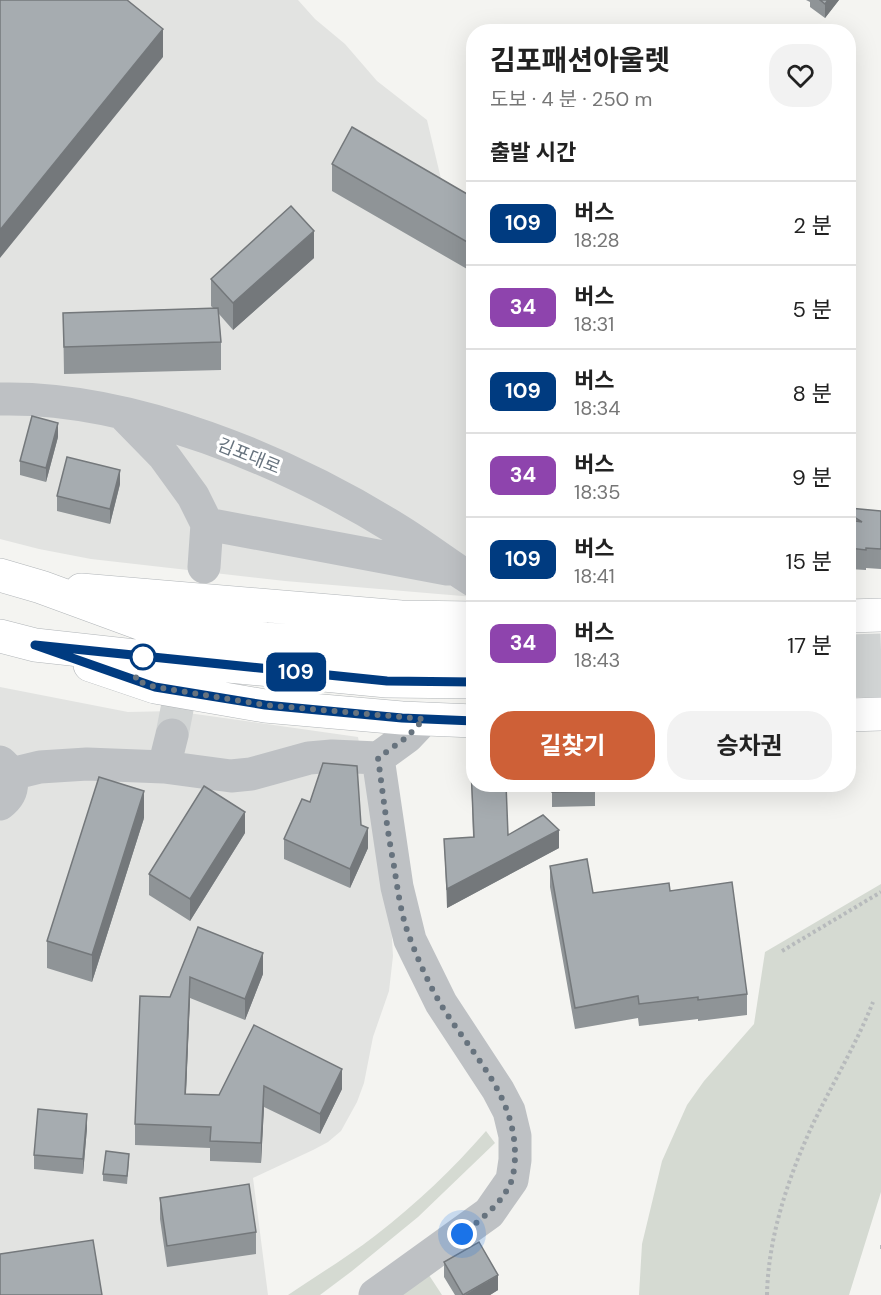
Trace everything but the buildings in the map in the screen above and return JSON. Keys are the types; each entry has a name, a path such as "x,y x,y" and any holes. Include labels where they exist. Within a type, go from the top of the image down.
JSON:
{"main road":[{"path":"0,575 142,624 265,639 414,650 466,651"},
{"path":"40,587 401,617 466,618"},
{"path":"856,616 881,615"},
{"path":"0,636 35,645 155,687 265,705 466,721"},
{"path":"35,645 387,681 466,682"},
{"path":"856,715 881,714"}],"lane":[{"name":"김포대로","path":"0,399 33,398 140,416 256,456 328,491 398,530 466,576"},
{"path":"121,412 164,456 193,496 207,524 204,567"},
{"path":"207,524 466,576"},
{"path":"4,780 40,767 62,765 164,766 231,776 252,774 309,758 332,756 378,758 407,737 424,719"},
{"path":"164,766 172,735"},
{"path":"375,1295 489,1213 512,1180 515,1144 509,1111 498,1090 441,1003 410,940 397,887 378,758"}],"path":[{"path":"782,951 881,892"},
{"path":"767,1295 775,1234 796,1164 812,1126 858,1040 873,1002"}],"shaded area":[{"path":"0,0 298,0 315,19 345,44 377,81 427,120 442,183 466,195 466,596 285,581 91,559 0,539"},
{"path":"0,687 128,712 174,711 358,737 391,922 393,956 389,991 373,1037 364,1083 357,1102 341,1131 328,1142 253,1178 268,1295 0,1295"},
{"path":"881,884 881,1192 849,1295 639,1295 642,1244 662,1161 687,1105 704,1081 754,1024 765,952"},
{"path":"486,1131 495,1143 418,1217 320,1295 288,1295 355,1251 391,1223 434,1186"},
{"path":"425,1269 442,1295 386,1295"}],"tunnel":[{"path":"856,651 881,650"},
{"path":"172,735 186,663"},
{"path":"856,681 881,681"}],"bus line":[{"name":"109","path":"466,682 387,681 35,645 155,687 265,705 402,718 466,721"}],"route":[{"path":"143,657 135,680 155,687 265,705 424,719 407,737 378,758 390,846 403,915 410,940 422,967 441,1003 498,1090 509,1111 515,1136 512,1180 489,1213 462,1234"}]}
